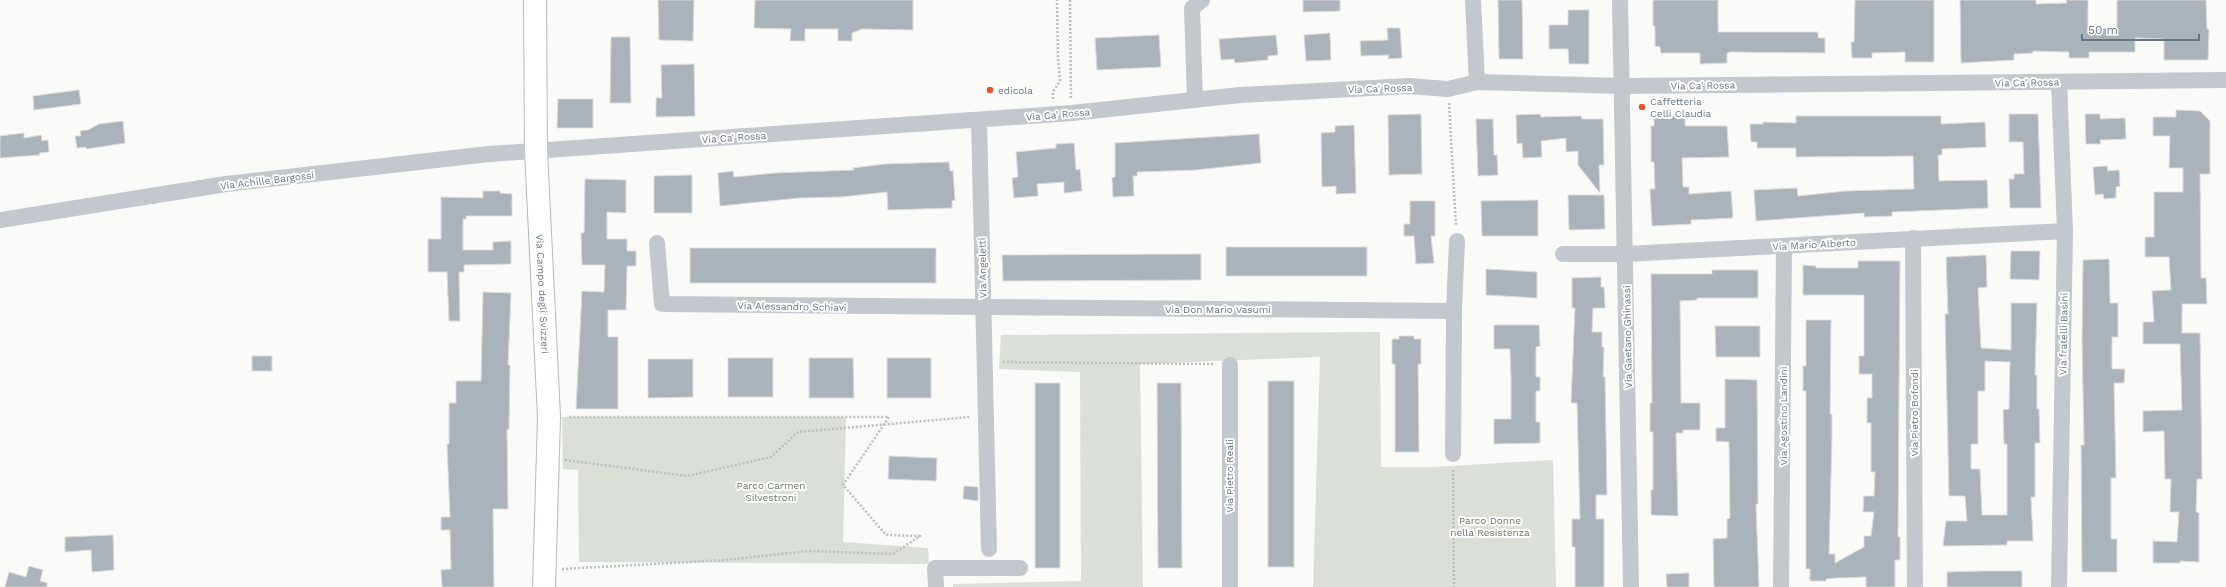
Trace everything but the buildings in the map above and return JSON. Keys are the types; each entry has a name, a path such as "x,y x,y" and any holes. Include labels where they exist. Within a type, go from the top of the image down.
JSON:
{"main road":[{"name":"Via Campo degli Svizzeri","path":"535,0 536,151 548,417 544,578"}],"street":[{"path":"1194,100 1192,8 1202,0"},
{"path":"1473,0 1477,82"},
{"name":"Via Gaetano Ghinassi","path":"1620,0 1626,254 1631,587"},
{"name":"Via Ca' Rossa","path":"536,151 1072,114 1240,95 1409,86 1448,89 1477,82 1621,86 2226,80"},
{"name":"Via fratelli Basini","path":"2059,82 2065,231 2059,587"},
{"name":"Via Angeletti","path":"979,120 984,416 988,549"},
{"name":"Via Achille Bargossi","path":"0,220 226,184 489,154 536,151"},
{"name":"Via Mario Alberto","path":"1563,254 1626,254 2065,231"},
{"name":"Via Pietro Bofondi","path":"1913,238 1915,587"},
{"path":"1453,454 1456,241"},
{"name":"Via Alessandro Schiavi","path":"657,243 662,304 982,308"},
{"name":"Via Agostino Landini","path":"1782,587 1784,246"},
{"name":"Via Don Mario Vasumi","path":"982,308 1454,311"},
{"name":"Via Pietro Reali","path":"1230,364 1230,587"},
{"path":"936,587 935,568 1020,568"}],"path":[{"path":"1053,115 1053,92 1060,81 1057,0"},
{"path":"1070,0 1072,114"},
{"path":"1448,89 1456,241"},
{"path":"1003,362 1230,364"},
{"path":"547,458 687,476 771,457 798,432 984,416"},
{"path":"544,578 809,551 893,554 920,536 886,535 843,485 889,417 548,417"},
{"path":"1453,454 1454,587"}],"green space":[{"name":"Parco Donne nella Resistenza","path":"1380,332 1381,467 1432,467 1553,460 1556,587 1313,587 1320,357 1140,364 1143,587 953,587 953,584 1081,581 1080,372 999,369 1001,335"},
{"name":"Parco Carmen Silvestroni","path":"562,417 846,417 843,542 928,548 929,564 579,562 578,470 563,469"}],"place":[{"name":"edicola","path":"990,90"},
{"name":"Caffetteria Celli Claudia","path":"1642,107"}]}
